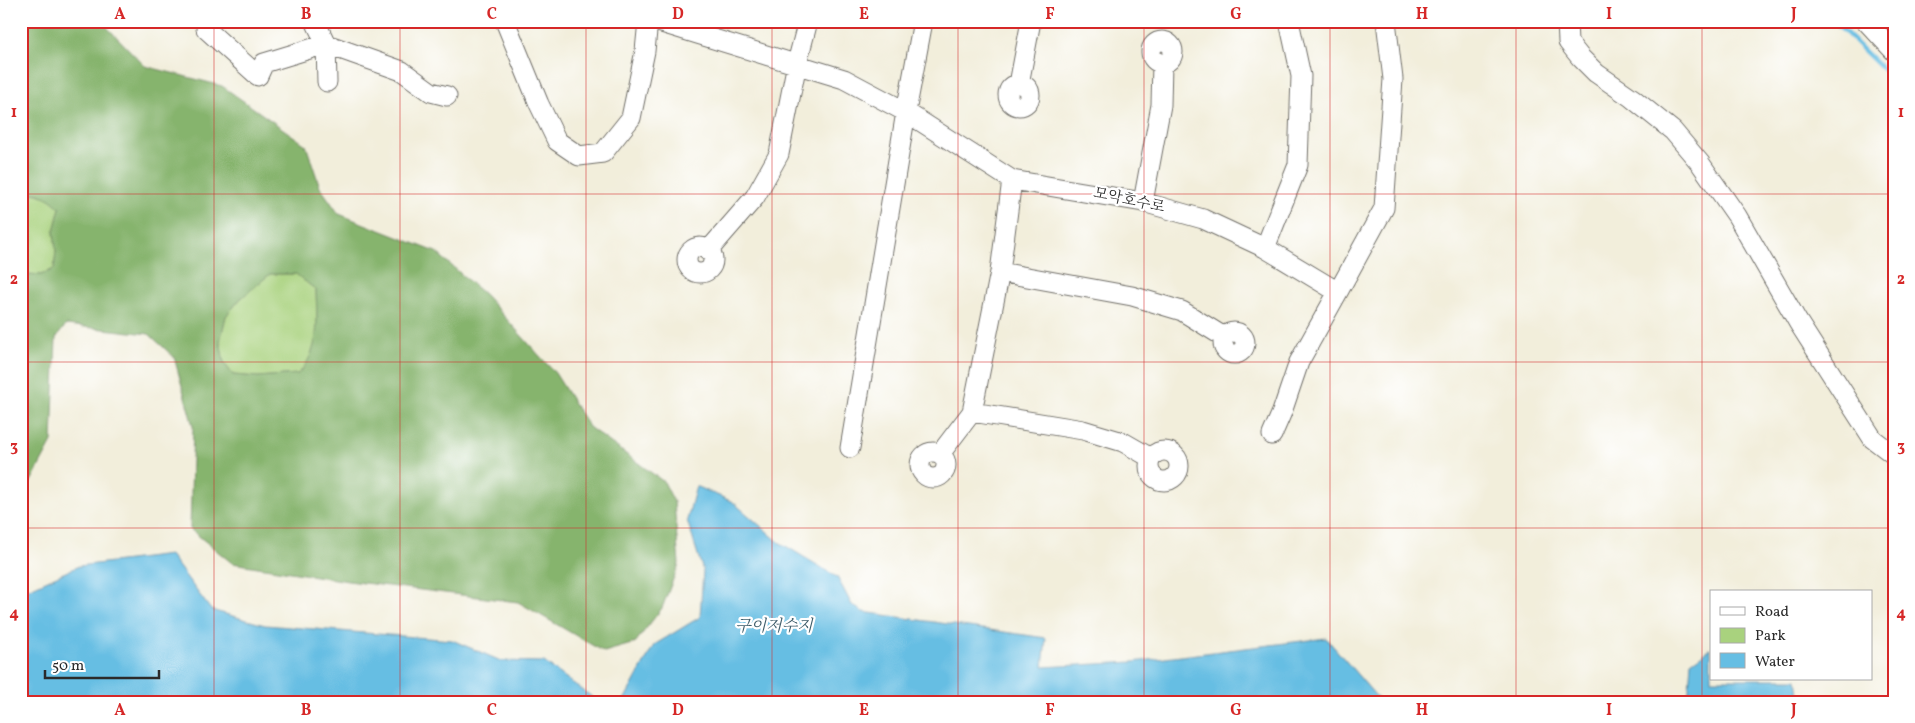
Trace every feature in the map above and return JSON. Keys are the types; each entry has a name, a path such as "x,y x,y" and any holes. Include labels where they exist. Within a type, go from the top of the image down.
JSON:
{"street":[{"path":"315,21 326,44 327,82"},
{"path":"505,21 539,104 558,141 579,156 603,152 631,118 645,51 648,21"},
{"name":"모악호수로","path":"655,21 844,79 906,112 1012,180 1143,202 1204,219 1265,248 1338,292"},
{"path":"708,251 756,197 779,154 796,64 808,21"},
{"path":"850,448 923,21"},
{"path":"1019,84 1031,21"},
{"path":"1265,248 1298,165 1301,76 1289,21"},
{"path":"1272,435 1299,362 1384,208 1393,79 1386,21"},
{"path":"1567,21 1568,42 1580,57 1596,73 1632,98 1673,131 1700,163 1737,216 1798,322 1873,439 1894,455"},
{"path":"1866,21 1894,50"},
{"path":"206,29 258,76 264,63 326,44 402,71 431,92 447,96"},
{"path":"1143,202 1161,105 1162,63"},
{"path":"940,454 972,412 1000,272 1012,180"},
{"path":"1000,272 1132,296 1182,311 1224,337"},
{"path":"972,412 1083,430 1123,442 1150,458"}],"green space":[{"path":"21,21 101,21 145,66 222,86 306,145 320,187 339,214 436,252 485,295 555,373 589,427 664,482 674,502 679,564 662,608 635,643 604,652 518,602 348,581 232,563 190,529 193,426 174,357 149,334 66,325 56,338 52,442 21,500 21,265 27,274 41,275 54,269 56,251 54,231 60,208 42,195 32,193 21,194","holes":["270,274 296,274 316,290 316,335 311,355 305,365 298,374 258,377 233,375 224,363 220,341 226,316 240,299"]},
{"path":"21,194 44,196 60,208 54,231 56,251 54,269 41,275 27,274 21,265"},
{"path":"270,274 296,274 316,290 317,324 315,345 306,365 298,374 258,377 233,375 224,363 220,341 226,316 240,299"}],"water":[{"name":"구이저수지","path":"696,486 733,502 779,542 837,577 852,605 863,612 1046,638 1043,667 1133,662 1326,638 1381,702 623,702 654,645 700,617 703,571 687,520"},
{"path":"170,555 211,610 265,625 452,640 501,661 544,662 599,702 21,702 21,592 79,566"},
{"path":"1710,649 1710,680 1797,680 1800,702 1688,702 1691,662"}],"waterway":[{"path":"1834,21 1894,80"}]}
